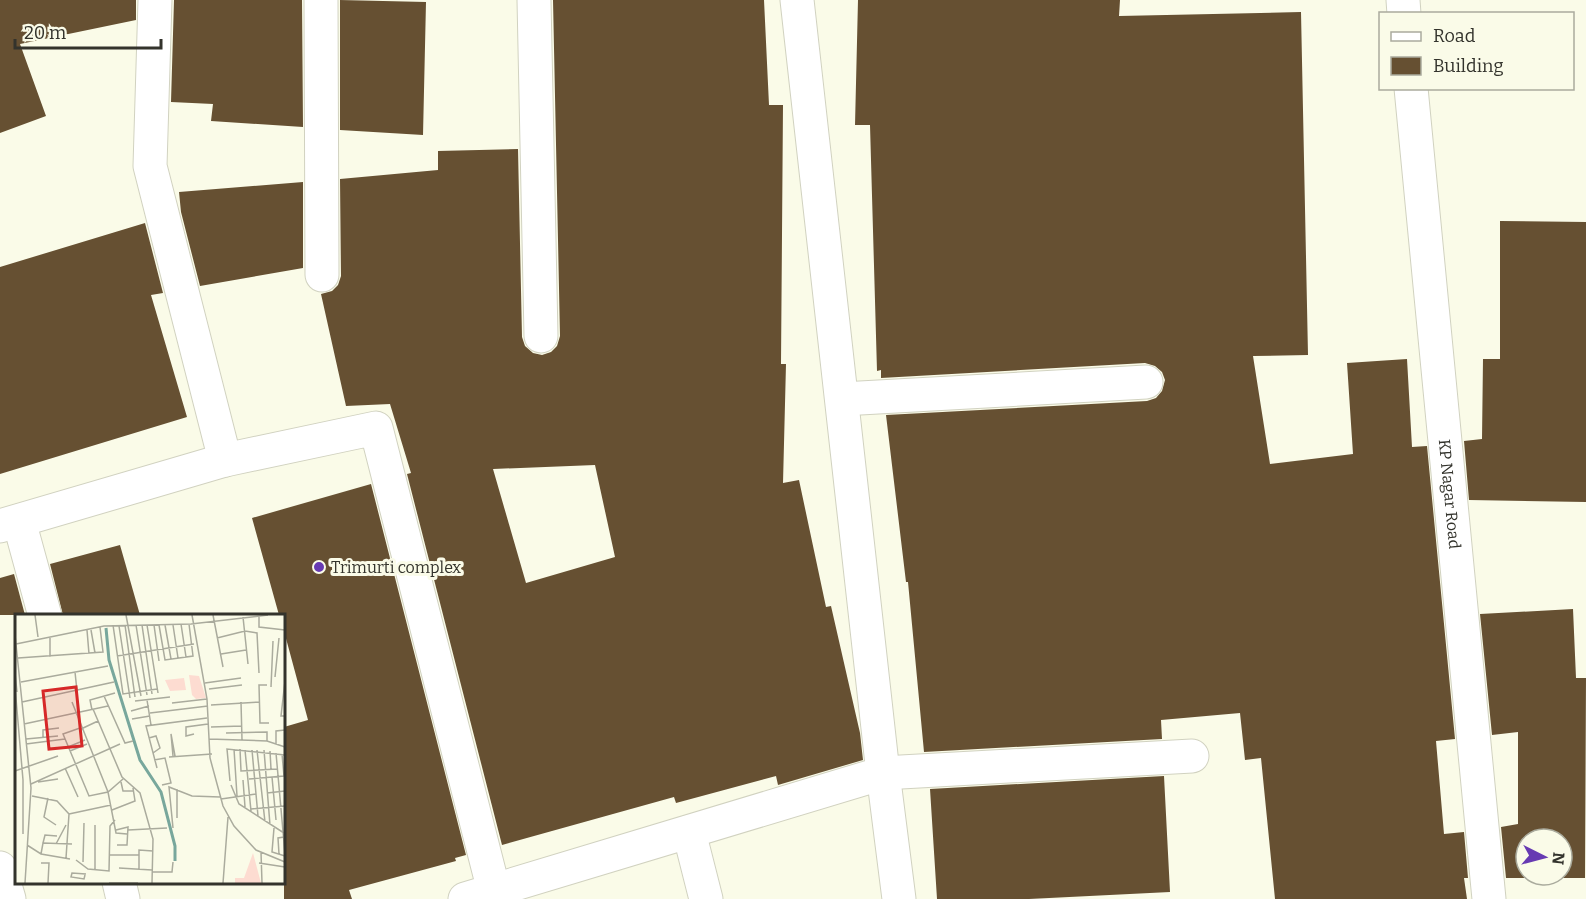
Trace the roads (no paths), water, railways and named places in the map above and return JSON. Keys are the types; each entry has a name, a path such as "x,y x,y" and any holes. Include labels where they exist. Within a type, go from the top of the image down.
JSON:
{"street":[{"path":"155,0 150,166 225,460"},
{"path":"321,0 322,275"},
{"path":"534,0 541,336"},
{"path":"797,0 883,774 899,899"},
{"name":"KP Nagar Road","path":"1411,90 1489,899"},
{"path":"842,399 1146,382"},
{"path":"45,614 9,523 225,460 376,428 480,895 883,774 1192,756"},
{"path":"689,832 706,899"},
{"path":"0,868 9,899"},
{"path":"119,884 123,899"}],"place":[{"name":"Trimurti complex","path":"319,567"}]}
